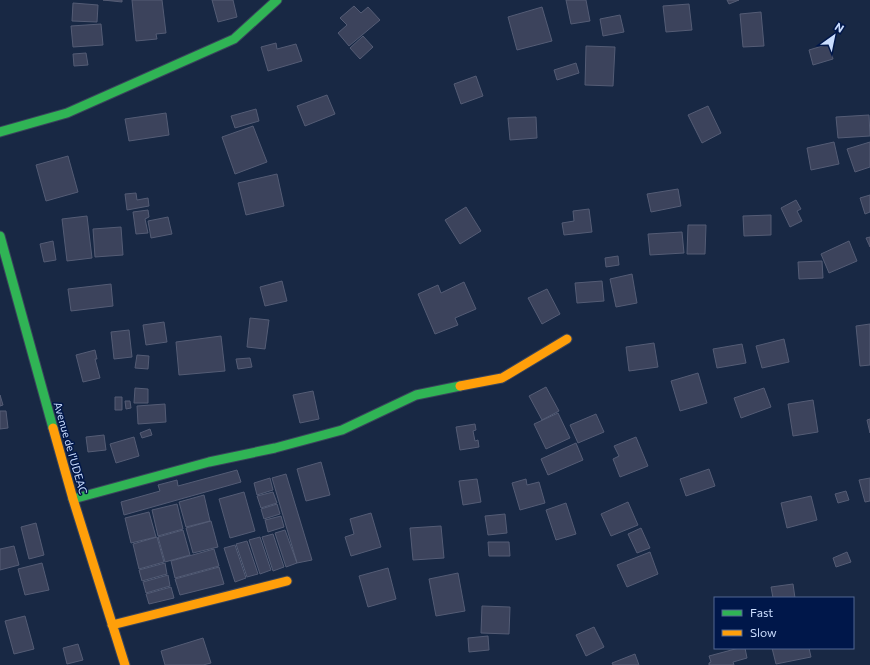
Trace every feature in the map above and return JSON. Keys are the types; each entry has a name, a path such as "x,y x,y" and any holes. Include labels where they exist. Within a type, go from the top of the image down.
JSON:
{"street":[{"path":"0,132 67,113 234,39 277,0"},
{"name":"Avenue de I'UDEAC","path":"0,236 73,499 124,665"},
{"path":"73,499 209,462 275,448 342,430 416,395 502,378 567,339"},
{"path":"112,624 287,581"}],"building":[{"path":"103,0 122,0 122,2"},
{"path":"132,0 162,0 166,33 156,34 157,39 136,41"},
{"path":"212,0 233,0 237,17 218,22"},
{"path":"566,0 586,0 590,21 571,24"},
{"path":"727,0 739,0 729,4"},
{"path":"73,3 98,5 97,22 72,21"},
{"path":"689,4 692,30 666,32 663,6"},
{"path":"354,6 361,13 368,7 380,20 349,46 338,33 347,25 340,18"},
{"path":"542,7 552,41 517,50 508,17"},
{"path":"761,12 764,46 743,47 740,14"},
{"path":"620,15 624,32 603,36 600,19"},
{"path":"101,24 103,45 73,47 71,26"},
{"path":"363,36 373,47 360,59 350,48"},
{"path":"276,43 277,49 296,44 302,61 268,71 261,47"},
{"path":"829,44 833,59 813,65 809,50"},
{"path":"586,46 615,47 613,86 585,85"},
{"path":"86,53 88,65 74,66 73,54"},
{"path":"576,63 579,73 557,80 554,70"},
{"path":"476,76 483,96 461,104 454,84"},
{"path":"327,95 335,114 305,126 297,106"},
{"path":"708,106 721,133 702,143 688,115"},
{"path":"256,109 259,121 235,128 231,116"},
{"path":"166,113 169,135 129,141 125,119"},
{"path":"869,115 870,136 838,138 836,117"},
{"path":"536,117 537,138 510,140 508,118"},
{"path":"253,126 267,162 235,174 222,137"},
{"path":"834,142 839,164 811,170 807,148"},
{"path":"870,142 870,167 855,172 847,149"},
{"path":"68,156 78,192 46,201 36,165"},
{"path":"277,174 284,206 246,215 238,183"},
{"path":"678,189 681,206 651,212 647,194"},
{"path":"136,193 137,200 148,198 149,206 127,210 125,194"},
{"path":"870,195 870,212 865,214 860,198"},
{"path":"796,200 801,209 797,211 802,221 790,227 781,208"},
{"path":"466,207 481,231 460,244 445,220"},
{"path":"589,209 592,232 564,235 562,223 574,221 573,211"},
{"path":"148,210 149,217 145,219 148,233 136,234 133,212"},
{"path":"771,215 771,235 744,236 743,216"},
{"path":"87,216 92,258 67,261 62,219"},
{"path":"168,217 172,234 151,238 148,221"},
{"path":"688,225 706,225 705,254 687,254"},
{"path":"121,227 123,255 95,257 93,229"},
{"path":"682,232 684,253 650,255 648,234"},
{"path":"870,237 870,247 866,238"},
{"path":"53,241 56,260 44,262 40,244"},
{"path":"849,241 857,261 829,273 821,254"},
{"path":"618,256 619,265 606,267 605,258"},
{"path":"822,261 823,278 799,279 798,262"},
{"path":"632,274 637,303 616,307 610,279"},
{"path":"282,281 287,301 265,306 260,287"},
{"path":"602,281 604,301 577,303 575,283"},
{"path":"464,282 476,309 455,318 458,325 435,334 418,294 438,285 441,293"},
{"path":"111,284 113,306 71,311 68,289"},
{"path":"547,289 560,314 542,324 528,298"},
{"path":"250,318 269,320 265,349 247,347"},
{"path":"164,322 167,342 146,345 143,325"},
{"path":"870,324 870,365 860,366 856,326"},
{"path":"129,330 132,357 114,359 111,332"},
{"path":"221,336 225,371 179,375 176,342"},
{"path":"784,339 789,362 762,368 756,346"},
{"path":"654,343 658,367 629,371 626,347"},
{"path":"742,344 746,363 717,368 713,349"},
{"path":"95,350 97,359 95,359 100,378 83,382 76,355"},
{"path":"137,355 149,356 148,369 135,368"},
{"path":"250,358 252,367 238,369 236,359"},
{"path":"698,373 707,403 680,411 671,381"},
{"path":"546,387 559,411 542,420 529,396"},
{"path":"135,388 148,389 148,403 134,403"},
{"path":"764,388 771,407 741,418 734,398"},
{"path":"313,391 319,419 300,423 293,395"},
{"path":"0,395 3,405 0,406"},
{"path":"115,397 122,397 122,410 115,410"},
{"path":"813,400 818,432 793,436 788,404"},
{"path":"125,401 130,401 131,408 126,409"},
{"path":"165,404 166,422 138,424 137,406"},
{"path":"0,411 6,411 8,428 0,429"},
{"path":"558,413 570,438 546,449 534,424"},
{"path":"596,414 604,432 578,443 570,425"},
{"path":"870,419 870,433 867,420"},
{"path":"475,424 476,430 473,431 475,441 478,440 479,447 460,450 456,427"},
{"path":"150,429 152,435 142,438 140,433"},
{"path":"104,435 106,450 88,452 86,437"},
{"path":"134,437 139,456 116,463 110,444"},
{"path":"636,437 648,466 620,477 613,459 619,456 614,446"},
{"path":"576,443 583,460 548,475 541,459"},
{"path":"321,462 330,495 306,501 297,469"},
{"path":"709,469 715,486 686,496 680,479"},
{"path":"237,470 241,482 124,515 121,502 160,491 158,485 177,480 178,486"},
{"path":"286,474 312,560 297,563 272,478"},
{"path":"270,478 273,490 257,495 254,483"},
{"path":"870,478 870,501 865,502 859,480"},
{"path":"477,479 481,502 463,505 459,481"},
{"path":"526,479 527,485 539,482 545,503 520,510 512,483"},
{"path":"846,491 849,500 838,503 835,494"},
{"path":"244,492 255,531 230,538 219,499"},
{"path":"273,492 277,503 261,508 257,496"},
{"path":"204,495 210,521 186,527 179,502"},
{"path":"811,496 817,520 787,528 781,503"},
{"path":"628,502 638,525 611,536 601,514"},
{"path":"566,503 576,534 556,540 546,510"},
{"path":"177,504 183,529 158,536 152,510"},
{"path":"277,504 280,514 264,519 261,509"},
{"path":"149,512 156,537 131,543 125,518"},
{"path":"371,513 381,547 351,556 345,537 354,534 350,519"},
{"path":"505,514 507,533 488,535 485,516"},
{"path":"281,516 284,527 268,532 265,520"},
{"path":"211,521 218,547 193,553 186,528"},
{"path":"36,523 44,555 29,559 21,527"},
{"path":"441,526 444,558 413,560 410,528"},
{"path":"641,528 650,548 637,553 628,534"},
{"path":"183,530 190,555 165,562 158,537"},
{"path":"285,530 297,563 286,567 275,533"},
{"path":"273,534 284,567 273,571 262,537"},
{"path":"157,537 164,562 139,569 133,544"},
{"path":"260,537 271,570 260,574 249,540"},
{"path":"247,541 258,574 247,577 236,544"},
{"path":"488,542 509,542 510,556 489,556"},
{"path":"235,545 246,578 235,582 224,548"},
{"path":"14,546 19,565 0,570 0,549"},
{"path":"214,549 219,566 175,578 171,561"},
{"path":"650,552 658,574 627,587 617,565"},
{"path":"847,552 851,562 836,567 833,558"},
{"path":"42,563 49,590 25,595 18,569"},
{"path":"165,563 167,574 142,581 139,570"},
{"path":"219,567 224,584 180,595 175,579"},
{"path":"388,568 396,599 368,607 359,576"},
{"path":"458,573 465,611 436,616 429,579"},
{"path":"168,575 170,586 146,593 143,582"},
{"path":"793,584 795,597 773,597 771,587"},
{"path":"171,587 174,598 149,604 146,594"},
{"path":"482,606 510,607 509,634 481,633"},
{"path":"25,616 34,649 14,654 5,621"},
{"path":"594,627 604,647 586,656 576,635"},
{"path":"488,636 489,650 469,652 468,638"},
{"path":"203,638 211,663 203,665 165,665 161,651"},
{"path":"78,644 83,660 67,664 63,648"},
{"path":"735,649 745,649 747,658 733,662 734,665 709,665 711,662 709,656"},
{"path":"772,649 809,649 811,657 776,664"},
{"path":"635,654 639,665 613,665 612,663"}],"traffic: fast":[{"path":"0,132 67,113 234,39 277,0"},
{"path":"0,236 53,428"},
{"path":"73,499 209,462 275,448 342,430 416,395 460,386"}],"traffic: slow":[{"path":"460,386 502,378 567,339"},
{"path":"53,428 73,499 125,665"},
{"path":"112,625 287,581"}]}
